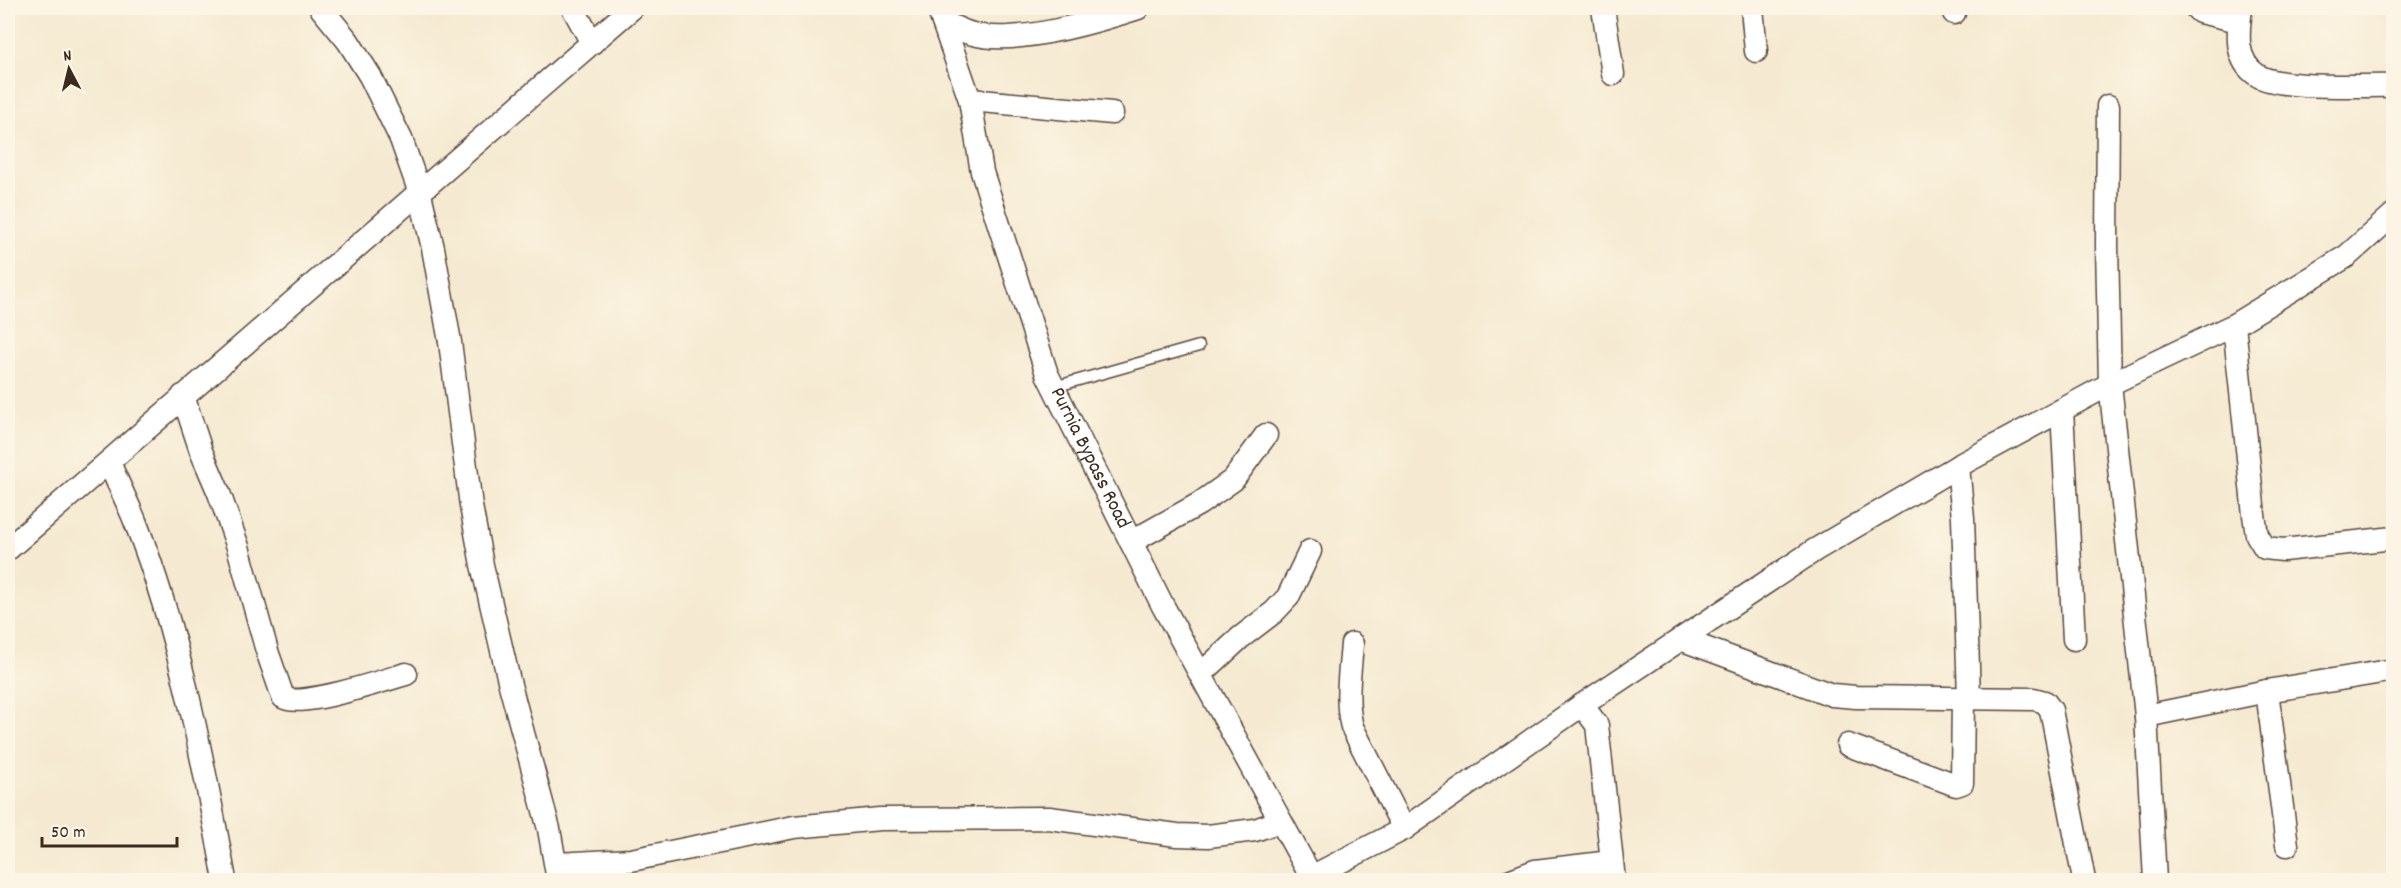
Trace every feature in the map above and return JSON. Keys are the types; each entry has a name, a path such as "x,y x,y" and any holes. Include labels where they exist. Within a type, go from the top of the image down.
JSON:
{"street":[{"path":"321,8 348,41 370,76 401,139 419,190 434,248 448,331 471,506 482,565 498,640 549,829 557,872 631,860 794,826 880,819 1049,818 1177,835 1208,836 1255,830 1280,820"},
{"path":"573,8 592,43"},
{"path":"8,549 419,190 632,8"},
{"path":"940,15 975,35 1016,37 1096,22 1138,8"},
{"path":"1603,8 1613,74"},
{"path":"1752,8 1756,51"},
{"path":"2196,8 2200,12 2240,14 2237,39 2247,65 2257,76 2284,83 2394,86"},
{"name":"Purnia Bypass Road","path":"940,15 970,100 982,172 1054,387 1200,674 1312,879"},
{"path":"970,100 1112,113"},
{"path":"2108,106 2106,245 2110,384 2146,716 2155,880"},
{"path":"1312,879 1404,829 1582,705 1683,640 1815,550 1958,466 2110,384 2235,325 2347,256 2394,214"},
{"path":"2235,325 2254,515 2257,535 2265,548 2283,550 2394,538"},
{"path":"183,396 201,451 238,547 251,600 277,685 283,697 288,701 296,702 406,674"},
{"path":"2062,410 2074,639"},
{"path":"1131,542 1199,504 1233,480 1266,435"},
{"path":"108,462 134,520 171,632 198,746 225,880"},
{"path":"1848,745 1956,785 1962,783 1966,697 1963,518 1958,466"},
{"path":"1200,674 1240,638 1274,612 1288,597 1310,550"},
{"path":"1683,640 1832,694 1856,697 2034,699 2045,702 2051,710 2084,880"},
{"path":"1352,644 1348,697 1350,722 1359,744 1404,829"},
{"path":"2146,716 2267,691 2394,670"},
{"path":"2267,691 2287,845"},
{"path":"1511,880 1535,871 1612,871 1597,725 1582,705"}],"lane":[{"path":"1054,387 1199,346"}]}
